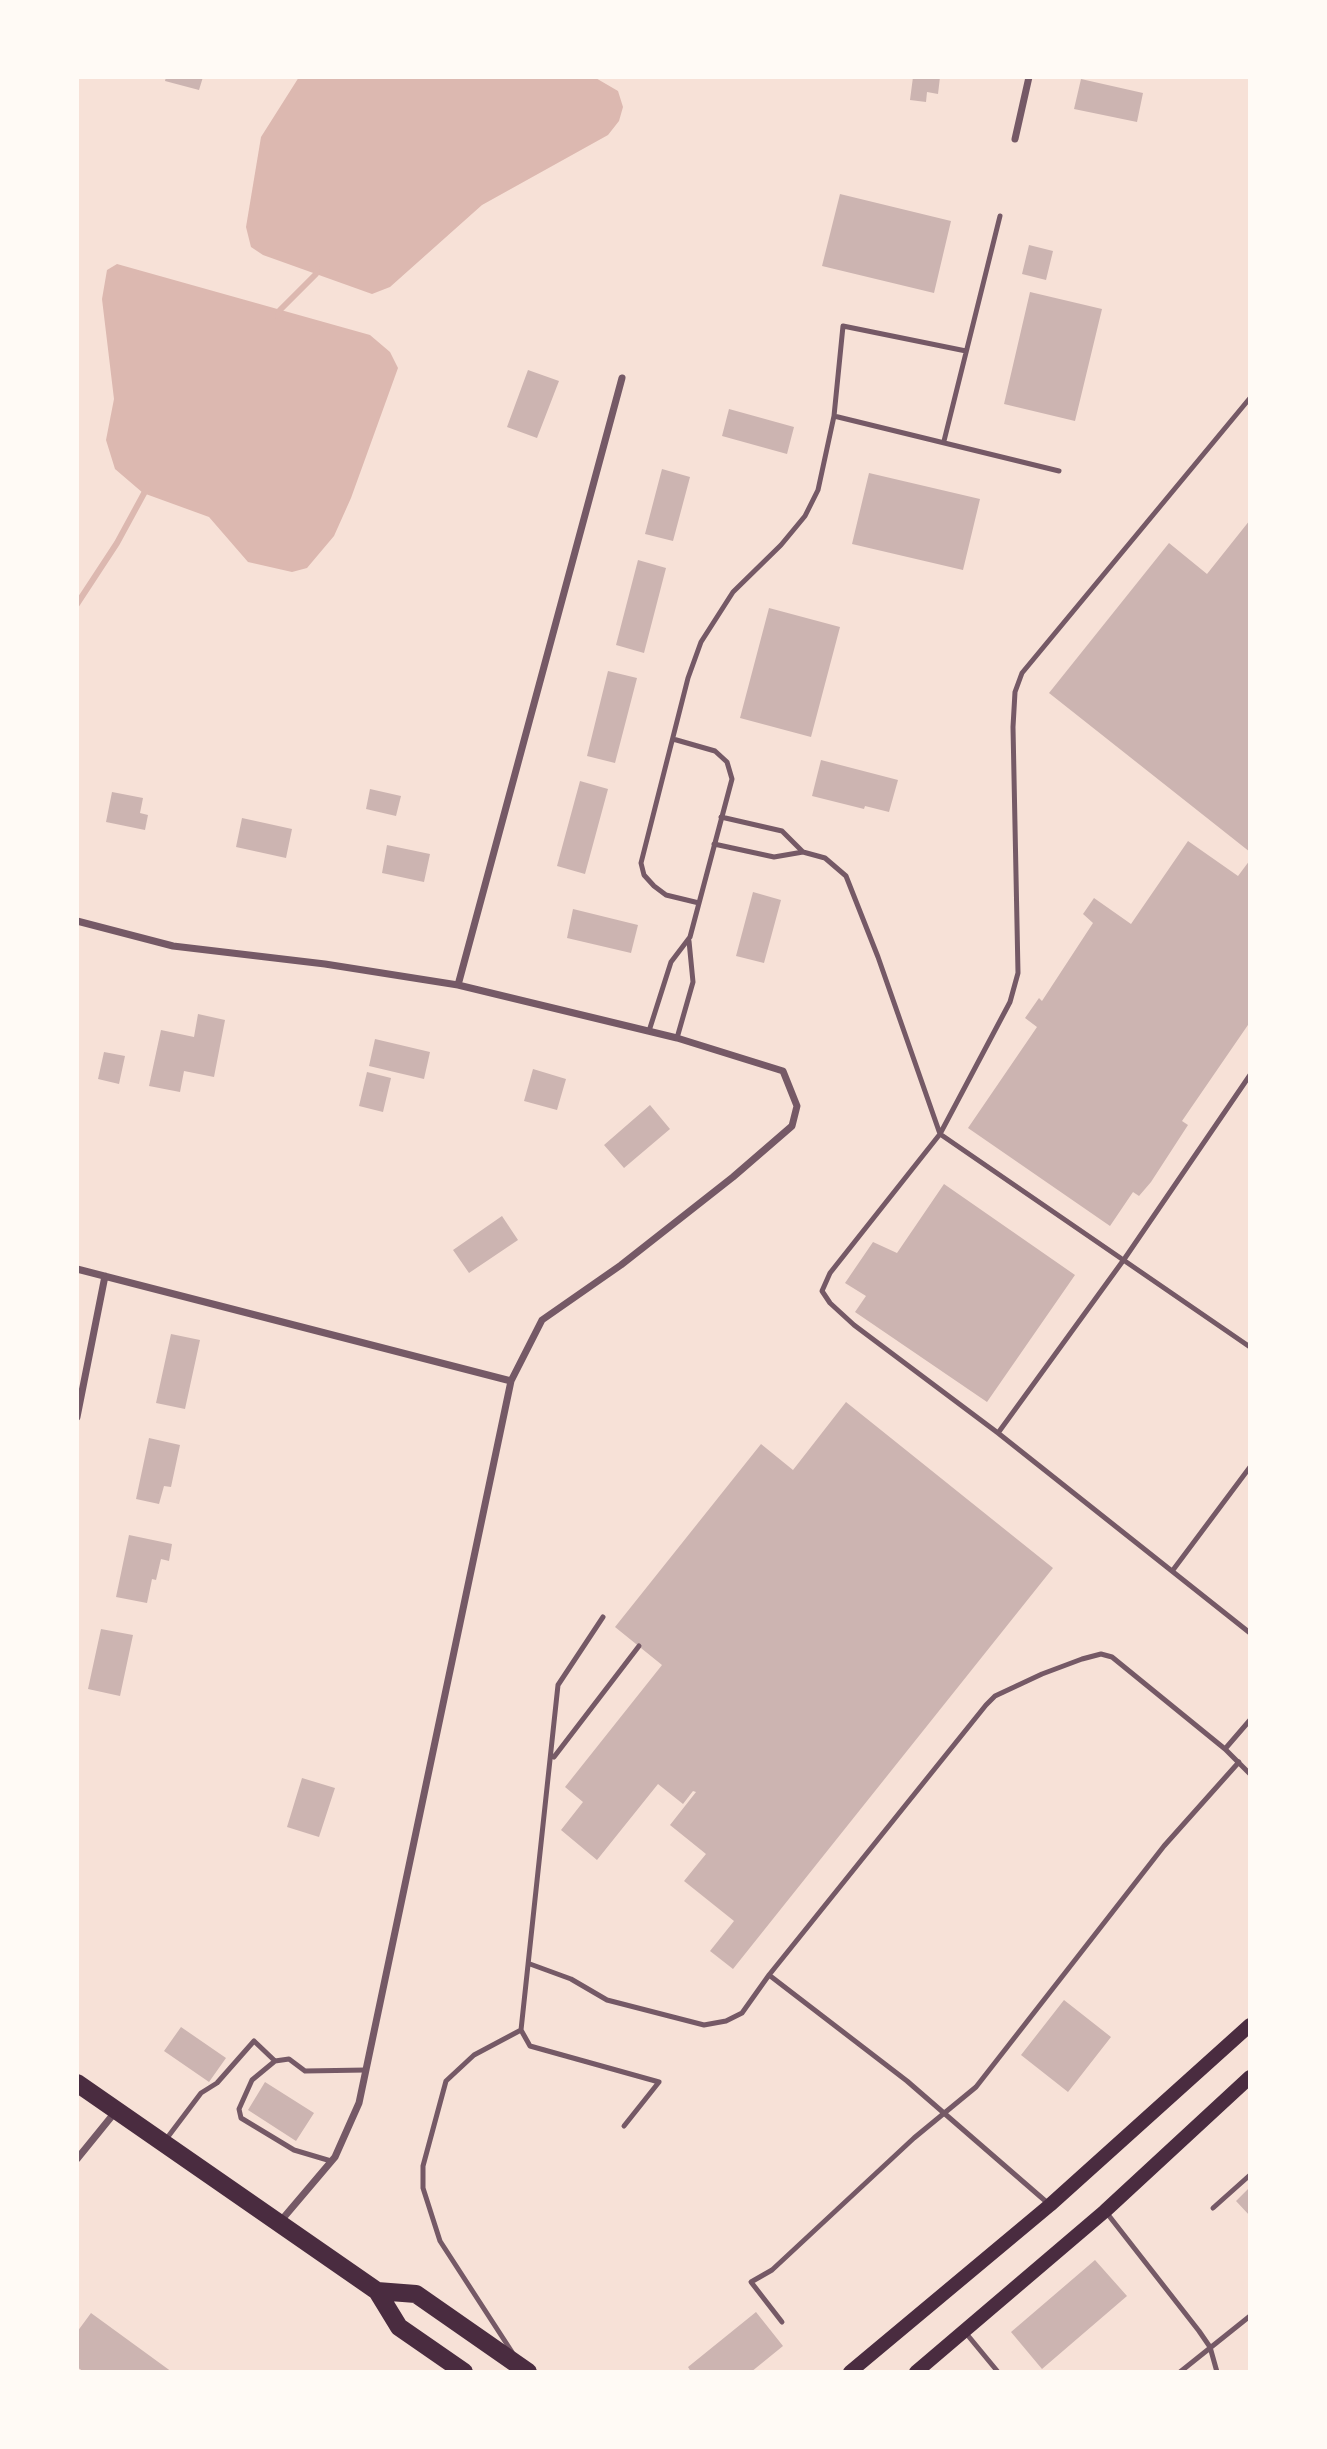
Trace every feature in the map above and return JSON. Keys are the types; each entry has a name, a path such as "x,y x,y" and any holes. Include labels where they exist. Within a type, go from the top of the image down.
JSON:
{"main road":[{"path":"850,2372 1051,2205 1250,2025"},
{"path":"916,2372 1105,2211 1250,2077"},
{"path":"77,2083 377,2291 399,2327 464,2372"},
{"path":"377,2291 416,2294 525,2369"}],"street":[{"path":"1015,139 1029,77"},
{"path":"458,985 622,378"},
{"path":"77,921 173,946 325,964 458,985 677,1038 783,1071 797,1105 792,1125 621,1265 542,1320 511,1381 359,2103 331,2161 279,2222"},
{"path":"77,1269 511,1381"},
{"path":"77,1417 105,1276"},
{"path":"77,2159 116,2111"}],"lane":[{"path":"944,441 1000,216"},
{"path":"699,903 660,891 644,876 641,863 688,678 701,642 733,592 781,545 805,516 818,490 834,416 843,326 966,351"},
{"path":"1250,398 1022,673 1015,692 1013,727 1018,973 1010,1002 940,1134 830,1273 822,1291 830,1303 853,1325 998,1433 1250,1633"},
{"path":"834,416 1059,471"},
{"path":"673,740 715,751 727,762 732,779 689,941 693,982 677,1038"},
{"path":"722,817 782,831 803,852"},
{"path":"714,844 774,858 803,852 825,858 846,876 857,900 940,1134 1125,1258 1250,1347"},
{"path":"649,1031 671,962 689,941"},
{"path":"998,1433 1125,1258 1250,1075"},
{"path":"1173,1570 1250,1467"},
{"path":"603,1617 558,1685 521,2030 530,2046 659,2082 624,2126"},
{"path":"552,1759 639,1646"},
{"path":"530,1964 571,1979 607,2000 704,2025 726,2021 742,2013 769,1975 986,1705 1003,1691 1082,1658 1101,1654 1126,1668 1225,1749 1250,1774"},
{"path":"1225,1749 1250,1720"},
{"path":"782,2322 751,2282 772,2270 914,2137 976,2087 1164,1846 1239,1762"},
{"path":"769,1975 945,2112 1051,2205"},
{"path":"521,2030 474,2055 446,2081 428,2141 424,2188 440,2241 525,2369"},
{"path":"162,2144 201,2093 217,2083 254,2041 275,2061"},
{"path":"331,2161 294,2150 241,2118 239,2109 252,2080 275,2061 289,2059 305,2071 366,2070"},
{"path":"1213,2208 1250,2175"},
{"path":"1105,2211 1210,2347 1217,2372"},
{"path":"1180,2372 1250,2316"},
{"path":"965,2332 998,2372"}],"shaded area":[{"path":"299,77 594,77 618,91 623,107 619,121 608,135 482,205 390,287 372,294 263,255 251,247 246,227 261,137"},
{"path":"117,264 370,335 390,352 398,368 351,498 334,536 307,568 292,572 248,562 209,517 143,493 115,469 106,440 114,399 102,299 107,270"}],"building":[{"path":"166,77 203,77 199,90 165,81"},
{"path":"913,77 940,77 938,94 927,92 926,102 910,100"},
{"path":"1081,79 1143,93 1137,122 1074,109"},
{"path":"840,194 951,221 934,293 822,266"},
{"path":"1029,245 1053,251 1046,280 1022,274"},
{"path":"1030,292 1102,309 1075,421 1004,404"},
{"path":"528,370 559,381 537,438 507,427"},
{"path":"729,409 794,427 787,454 722,436"},
{"path":"662,469 690,477 673,541 645,534"},
{"path":"869,473 980,499 963,570 852,544"},
{"path":"1250,520 1250,852 1049,693 1169,543 1207,574"},
{"path":"638,560 666,568 644,653 616,645"},
{"path":"769,608 840,627 811,737 740,718"},
{"path":"608,671 637,678 615,763 587,756"},
{"path":"821,760 898,780 889,812 865,806 864,809 812,796"},
{"path":"580,781 608,789 585,874 557,866"},
{"path":"370,789 401,796 396,816 366,809"},
{"path":"112,792 143,798 140,813 148,815 145,830 106,822"},
{"path":"242,818 292,829 286,858 236,847"},
{"path":"1188,841 1238,876 1250,860 1250,1022 1182,1121 1188,1125 1151,1182 1139,1196 1133,1192 1110,1226 968,1128 1037,1027 1025,1018 1039,998 1042,1001 1093,923 1083,914 1094,898 1131,924"},
{"path":"387,845 430,854 424,882 382,873"},
{"path":"753,892 781,900 764,963 736,956"},
{"path":"573,909 638,925 631,953 567,938"},
{"path":"198,1014 225,1020 214,1077 184,1071 180,1092 149,1086 161,1030 194,1037"},
{"path":"375,1039 430,1052 424,1079 369,1066"},
{"path":"104,1052 125,1056 119,1084 98,1079"},
{"path":"533,1069 566,1079 557,1110 524,1101"},
{"path":"367,1072 391,1078 383,1112 359,1106"},
{"path":"650,1105 670,1129 624,1168 604,1145"},
{"path":"944,1184 1075,1275 987,1402 855,1312 866,1296 845,1283 873,1242 897,1253"},
{"path":"502,1216 518,1240 469,1273 453,1250"},
{"path":"171,1334 200,1340 185,1409 156,1403"},
{"path":"846,1402 1053,1568 733,1969 710,1951 734,1921 684,1881 706,1854 670,1825 696,1792 693,1791 683,1804 658,1784 597,1860 561,1830 583,1802 565,1787 662,1665 615,1627 761,1444 793,1470"},
{"path":"149,1438 180,1445 171,1487 164,1486 159,1504 136,1499"},
{"path":"129,1535 172,1544 169,1561 161,1559 156,1580 152,1579 147,1603 116,1597"},
{"path":"101,1629 133,1635 120,1696 88,1689"},
{"path":"302,1778 335,1788 319,1837 287,1827"},
{"path":"1064,2000 1111,2037 1068,2092 1021,2055"},
{"path":"181,2027 226,2058 209,2082 164,2051"},
{"path":"265,2082 314,2113 296,2141 248,2110"},
{"path":"1250,2187 1250,2216 1236,2201"},
{"path":"1095,2260 1127,2296 1042,2369 1011,2332"},
{"path":"756,2312 783,2346 751,2372 691,2372 688,2367"},
{"path":"91,2313 172,2372 84,2372 77,2367 77,2332"}],"waterway":[{"path":"278,316 280,310 316,274 317,269"},
{"path":"77,604 117,543 148,486"}]}
